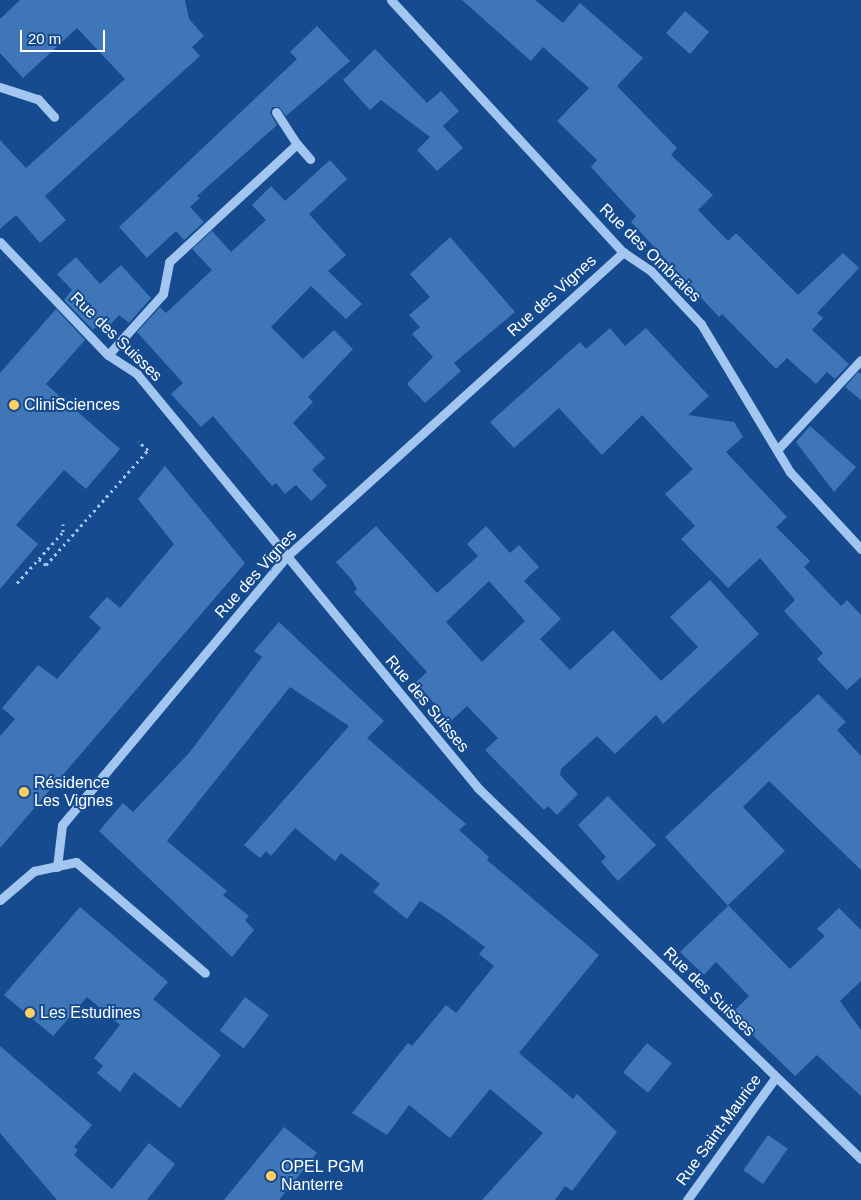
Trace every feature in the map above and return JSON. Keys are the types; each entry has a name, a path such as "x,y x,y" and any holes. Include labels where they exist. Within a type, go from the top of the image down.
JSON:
{"street":[{"name":"Rue des Ombraies","path":"391,0 623,252 651,271 702,324 790,472 861,549"},
{"path":"0,87 38,99 54,117"},
{"path":"276,112 310,160"},
{"path":"108,355 163,294 169,262 297,144"},
{"name":"Rue des Suisses","path":"0,242 108,355 137,374 478,788 775,1078 861,1159"},
{"name":"Rue des Vignes","path":"57,867 62,825 286,557 623,252"},
{"path":"776,450 861,360"},
{"path":"0,900 34,871 76,862 205,973"},
{"name":"Rue Saint-Maurice","path":"687,1200 775,1078"}],"path":[{"path":"39,559 46,565 148,450 138,440"},
{"path":"17,583 63,532 62,524"}],"building":[{"path":"20,0 185,0 189,19 204,36 192,47 200,56 45,196 66,220 40,243 16,215 0,229 0,140 26,168 125,79 77,28 23,78 0,53 0,19"},
{"path":"462,0 535,0 563,23 580,3 643,58 617,86 677,148 671,155 713,195 698,210 728,241 736,233 798,295 843,253 859,268 817,313 823,318 812,330 849,364 835,379 827,372 816,384 787,358 776,369 722,314 719,317 631,222 636,216 591,167 597,160 557,121 589,88 543,47 531,61"},
{"path":"685,11 709,32 690,54 666,33"},
{"path":"317,26 350,61 286,116 279,107 272,107 270,113 277,125 197,196 200,198 190,207 204,222 184,240 176,231 147,258 119,227 297,59 290,52"},
{"path":"375,49 427,103 441,91 459,111 443,126 463,148 437,171 417,150 430,137 381,100 370,110 343,80"},
{"path":"330,160 347,179 309,214 346,255 328,271 362,304 346,319 311,286 271,327 303,359 334,330 353,349 308,397 313,402 293,423 325,458 312,470 327,486 311,501 296,485 285,494 276,483 272,486 213,416 201,427 171,394 183,383 137,332 160,307 166,313 212,270 192,249 212,231 231,252 266,220 252,205 271,186 285,201"},
{"path":"450,237 515,312 454,363 461,371 425,403 407,384 433,357 412,334 420,327 409,315 430,297 410,274"},
{"path":"76,257 100,284 121,265 151,298 129,323 119,315 108,327 102,321 93,330 64,300 72,290 57,274"},
{"path":"56,309 85,340 46,384 120,449 86,489 64,470 16,525 38,544 0,589 0,373"},
{"path":"610,328 625,346 646,328 709,396 688,415 734,422 743,437 726,452 787,517 776,527 810,561 804,567 841,606 847,600 861,615 861,677 847,690 817,659 823,653 784,611 795,600 760,558 728,588 681,539 695,526 665,494 693,469 642,415 602,455 559,408 514,448 490,422 580,342 586,349"},
{"path":"858,372 861,374 861,400 845,387"},
{"path":"810,426 856,467 834,492 796,442"},
{"path":"165,466 245,563 0,848 0,736 15,719 2,708 38,665 57,679 101,628 89,617 107,597 120,608 174,544 138,499"},
{"path":"376,526 437,593 478,556 467,544 486,526 510,553 519,545 539,567 524,581 561,619 540,639 570,670 613,630 661,681 698,647 670,617 710,580 759,634 663,724 656,715 615,754 597,736 561,769 560,775 578,794 557,815 548,806 544,810 485,750 498,738 467,706 450,722 416,682 427,672 354,592 357,589 352,580 336,562","holes":["489,581 525,621 482,662 446,622"]},
{"path":"279,622 384,721 367,738 466,824 459,830 489,857 487,860 599,955 519,1053 573,1099 577,1094 617,1132 572,1191 565,1186 555,1200 482,1200 543,1133 490,1089 450,1138 409,1105 387,1135 352,1113 408,1043 412,1046 446,1005 456,1013 494,966 479,954 485,947 442,915 420,901 407,919 373,892 380,884 341,853 335,861 295,828 271,856 266,851 260,858 244,845 349,726 290,687 167,841 227,891 223,895 249,916 245,920 254,930 232,957 99,831 123,803 133,812 189,753 262,657 254,651"},
{"path":"818,694 846,722 837,730 861,756 861,870 769,781 743,807 785,851 728,905 790,969 825,936 817,929 839,908 861,930 861,981 840,1001 861,1030 861,1096 817,1055 795,1076 731,1014 749,996 716,962 704,975 680,952 728,906 665,837"},
{"path":"608,796 656,845 618,881 601,862 606,857 578,825"},
{"path":"80,907 168,982 153,999 221,1055 180,1108 134,1072 120,1092 97,1073 103,1066 94,1058 120,1025 87,997 53,1036 4,995"},
{"path":"245,997 269,1015 244,1049 220,1031"},
{"path":"647,1043 672,1063 648,1093 623,1073"},
{"path":"0,1046 92,1125 74,1147 78,1150 74,1155 112,1189 149,1143 175,1164 147,1200 57,1200 0,1133"},
{"name":"OPEL PGM Nanterre","path":"284,1127 317,1153 279,1200 224,1200"},
{"path":"768,1135 788,1149 763,1184 743,1170"}],"place":[{"name":"CliniSciences","path":"14,405"},
{"name":"Résidence Les Vignes","path":"24,792"},
{"name":"Les Estudines","path":"30,1013"},
{"name":"OPEL PGM Nanterre","path":"271,1176"}]}
